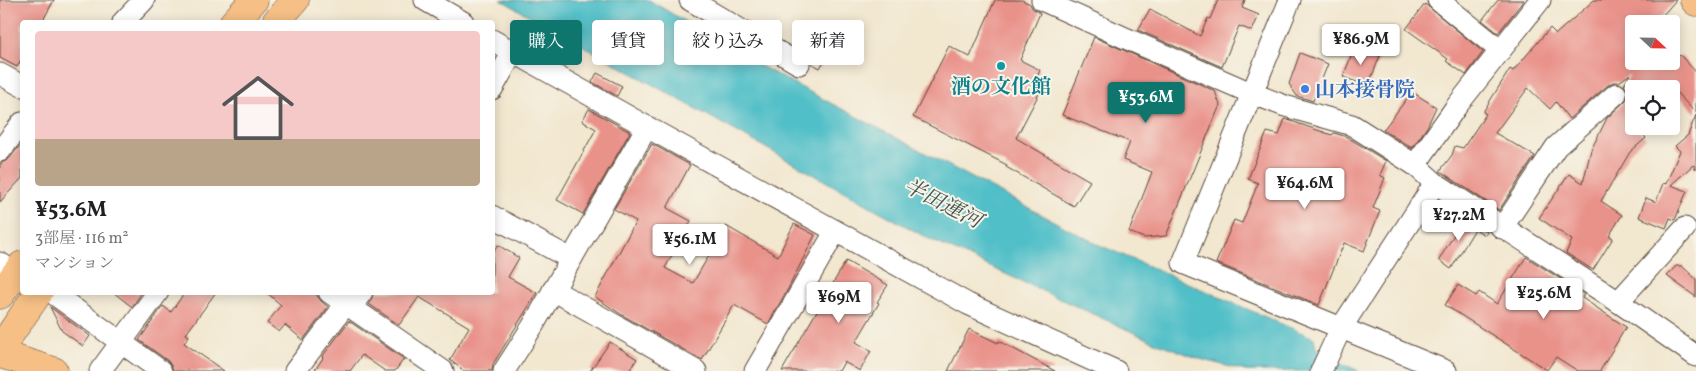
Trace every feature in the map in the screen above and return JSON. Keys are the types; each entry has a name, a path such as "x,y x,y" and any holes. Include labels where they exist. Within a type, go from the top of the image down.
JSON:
{"main road":[{"path":"236,20 254,0"},
{"path":"278,20 295,0"},
{"path":"0,296 13,267"},
{"path":"0,349 37,295"},
{"path":"0,354 54,371"}],"street":[{"path":"126,20 144,0"},
{"path":"425,0 460,20"},
{"path":"690,0 792,60"},
{"path":"1042,0 1123,37 1285,106 1352,125 1415,165 1435,183 1618,302 1696,356"},
{"path":"1290,0 1183,263 1446,371"},
{"path":"1438,0 1500,50"},
{"path":"1415,165 1500,50 1540,0"},
{"path":"495,42 510,50"},
{"path":"495,84 510,57"},
{"path":"536,65 834,232 968,304 1116,371"},
{"path":"0,74 20,85"},
{"path":"1502,228 1556,147 1616,94"},
{"path":"0,151 20,126"},
{"path":"504,371 534,324 647,128"},
{"path":"1321,371 1330,348 1341,328 1435,183"},
{"path":"495,218 571,259"},
{"path":"1618,302 1685,228"},
{"path":"755,371 834,232"},
{"path":"553,290 696,371"},
{"path":"55,295 161,371"},
{"path":"100,371 156,295"},
{"path":"295,371 347,299 443,371"}],"water":[{"name":"半田運河","path":"501,0 649,0 683,20 674,20 674,65 759,65 1097,244 1314,338 1316,348 1321,354 1359,371 1246,371 1200,359 1152,341 929,239 617,65 664,65 664,20 592,20 592,51 582,45 582,20 537,20"}],"building":[{"path":"0,0 54,0 43,20 20,20 20,62 17,67 0,58"},
{"path":"995,0 1022,0 1040,13 1020,60 1040,70 1036,80 1044,84 1016,138 1090,181 1074,206 1006,167 1007,165 913,117 949,46 970,57"},
{"path":"1218,0 1245,0 1242,8 1259,15 1252,31 1239,26 1222,67 1138,30 1150,9 1200,36"},
{"path":"1498,0 1524,0 1498,33 1482,20"},
{"path":"1594,0 1676,0 1663,15 1625,15 1625,70 1680,70 1680,55 1696,72 1696,113 1680,96 1680,80 1627,80 1630,74 1619,82 1613,82 1608,85 1569,119 1556,102 1550,109 1528,88 1495,133 1535,156 1499,210 1440,171 1452,155 1455,146 1463,148 1486,114 1483,112 1510,69 1513,71 1550,28 1556,34"},
{"path":"1425,4 1483,52 1466,75 1446,61 1448,59 1406,29"},
{"path":"1094,37 1215,91 1220,105 1166,236 1144,238 1129,232 1152,172 1123,160 1130,142 1062,115"},
{"path":"1355,46 1380,56 1368,86 1343,77"},
{"path":"1300,53 1328,64 1313,101 1297,96 1289,84"},
{"path":"597,73 622,86 617,96 592,82"},
{"path":"1412,92 1436,107 1427,127 1412,148 1383,130"},
{"path":"1625,101 1625,135 1643,135 1646,138 1630,152 1601,201 1622,215 1609,236 1613,238 1593,270 1566,253 1572,240 1539,218 1569,174 1583,183 1591,150 1607,118"},
{"path":"589,109 630,132 583,214 557,200 596,129 582,121"},
{"path":"1696,115 1696,169 1693,165 1671,185 1687,191 1675,220 1670,218 1666,228 1639,217 1646,198 1656,202 1663,183 1666,184 1680,151 1675,146 1688,135"},
{"path":"1285,119 1332,135 1334,133 1347,137 1386,161 1380,175 1385,178 1373,208 1380,211 1364,251 1344,243 1319,305 1216,263 1234,220 1242,223 1258,183 1248,179 1267,132 1279,135"},
{"path":"652,144 690,165 667,208 691,221 665,268 693,283 726,226 778,256 794,224 815,235 768,324 734,305 702,360 622,315 595,297 636,221 614,209"},
{"path":"20,145 20,180 0,202 0,164 9,159"},
{"path":"1461,215 1487,232 1485,235 1475,229 1451,269 1439,260 1462,221 1458,219"},
{"path":"498,245 519,258 508,277 537,293 493,364 492,371 464,371 450,360 469,327 419,297 399,325 369,304 373,295 495,295 495,250"},
{"path":"1526,257 1584,294 1582,298 1626,327 1600,371 1578,371 1556,357 1547,370 1445,305 1458,285 1476,296 1479,292 1497,304"},
{"path":"846,261 888,285 856,342 871,351 860,371 844,362 839,371 782,371"},
{"path":"1676,266 1682,266 1696,279 1696,297 1667,276"},
{"path":"117,295 140,295 132,307"},
{"path":"183,295 214,295 186,334 189,336 184,343 224,371 174,371 168,361 139,340 163,306 171,312"},
{"path":"269,295 316,295 328,307 303,340 285,325 279,332 267,323 281,305"},
{"path":"50,307 90,336 83,346 62,331"},
{"path":"349,321 404,359 395,371 385,371 362,355 350,371 314,371"},
{"path":"969,329 998,343 999,341 1055,371 948,371"},
{"path":"610,342 637,359 629,371 590,371"}],"place":[{"name":"酒の文化館","path":"1001,66"},
{"name":"山本接骨院","path":"1305,89"}]}
